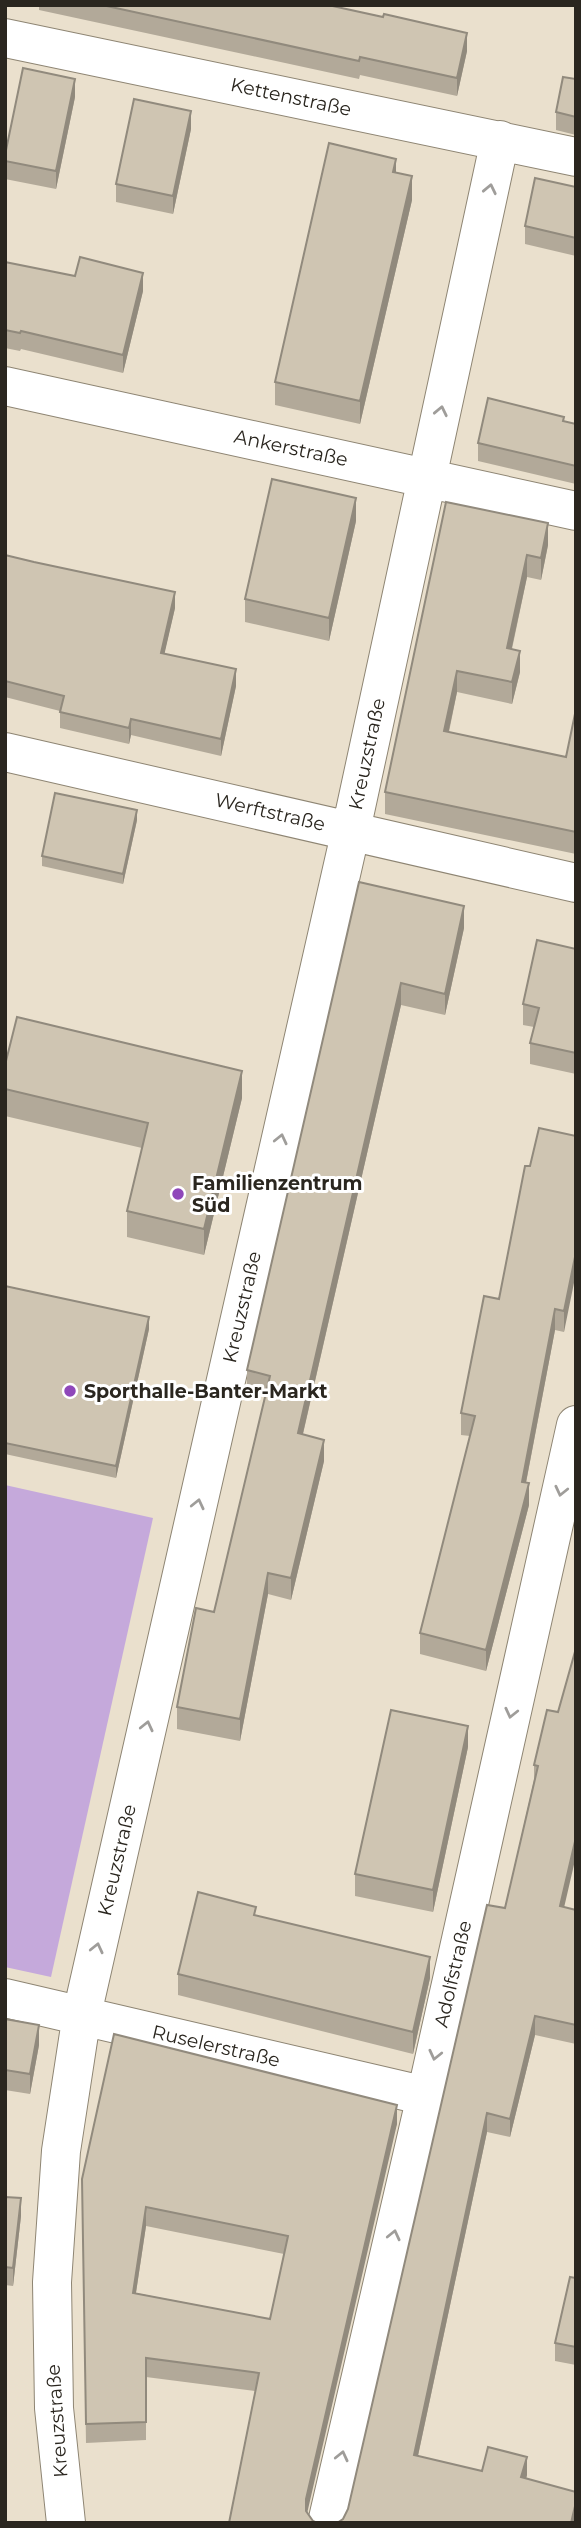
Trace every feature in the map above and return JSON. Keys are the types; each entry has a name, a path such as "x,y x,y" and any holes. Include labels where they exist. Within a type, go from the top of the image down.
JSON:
{"street":[{"name":"Kettenstraße","path":"5,38 576,157"},
{"name":"Kreuzstraße","path":"66,2523 54,2408 52,2282 61,2151 82,2014 351,830 500,140"},
{"name":"Ankerstraße","path":"5,386 576,511"},
{"name":"Werftstraße","path":"6,754 576,883"},
{"name":"Adolfstraße","path":"327,2523 426,2096 576,1425"},
{"name":"Ruselerstraße","path":"5,1998 426,2096"}],"shaded area":[{"path":"5,1485 153,1518 51,1977 5,1967"}],"building":[{"path":"102,5 328,5 383,17 384,14 467,33 457,78 360,57 359,61"},
{"path":"23,68 75,79 56,171 5,161"},
{"path":"563,77 576,79 576,117 556,112"},
{"path":"134,99 191,111 173,196 116,184"},
{"path":"329,143 396,159 393,172 412,176 360,401 275,382"},
{"path":"535,178 576,187 576,238 525,226"},
{"path":"80,257 143,273 123,355 21,331 5,330 5,262 75,276"},
{"path":"488,398 564,417 563,421 576,424 576,466 478,443"},
{"path":"272,479 356,498 329,618 245,599"},
{"path":"446,502 548,523 541,558 527,555 507,648 520,651 512,682 457,671 444,731 566,757 576,709 576,832 385,792"},
{"path":"5,555 175,592 161,653 236,669 221,739 131,719 129,728 60,712 64,696 5,681"},
{"path":"55,793 137,810 123,874 42,856"},
{"path":"359,882 464,906 445,994 401,983 298,1433 324,1440 291,1578 268,1573 240,1719 177,1707 196,1608 214,1612 270,1376 247,1370"},
{"path":"537,940 576,949 576,1053 530,1043 539,1008 523,1004"},
{"name":"Familienzentrum Süd","path":"17,1017 242,1071 204,1229 127,1211 148,1123 5,1089 5,1065"},
{"path":"539,1128 576,1136 576,1252 564,1311 555,1309 522,1482 529,1483 486,1650 420,1633 475,1416 461,1413 484,1296 499,1299 525,1166 530,1166"},
{"name":"Sporthalle-Banter-Markt","path":"5,1286 149,1317 116,1466 5,1443"},
{"path":"576,1648 576,1837 560,1906 576,1910 576,2025 535,2016 510,2119 487,2113 414,2455 482,2471 488,2447 527,2457 521,2477 576,2492 571,2523 337,2523 343,2519 348,2509 487,1905 505,1908 538,1766 534,1765 547,1710 558,1712"},
{"path":"391,1710 468,1726 433,1890 355,1874"},
{"path":"198,1892 256,1907 254,1915 430,1957 413,2032 178,1974"},
{"path":"5,2019 39,2025 30,2074 5,2070"},
{"path":"114,2034 397,2105 306,2499 306,2511 317,2523 229,2523 259,2373 146,2358 146,2422 86,2424 82,2179","holes":["146,2207 288,2236 270,2319 133,2293"]},
{"path":"5,2197 21,2198 13,2268 5,2267"},
{"path":"570,2277 576,2278 576,2347 555,2343"}],"place":[{"name":"Familienzentrum Süd","path":"178,1194"},
{"name":"Sporthalle-Banter-Markt","path":"70,1391"}]}
